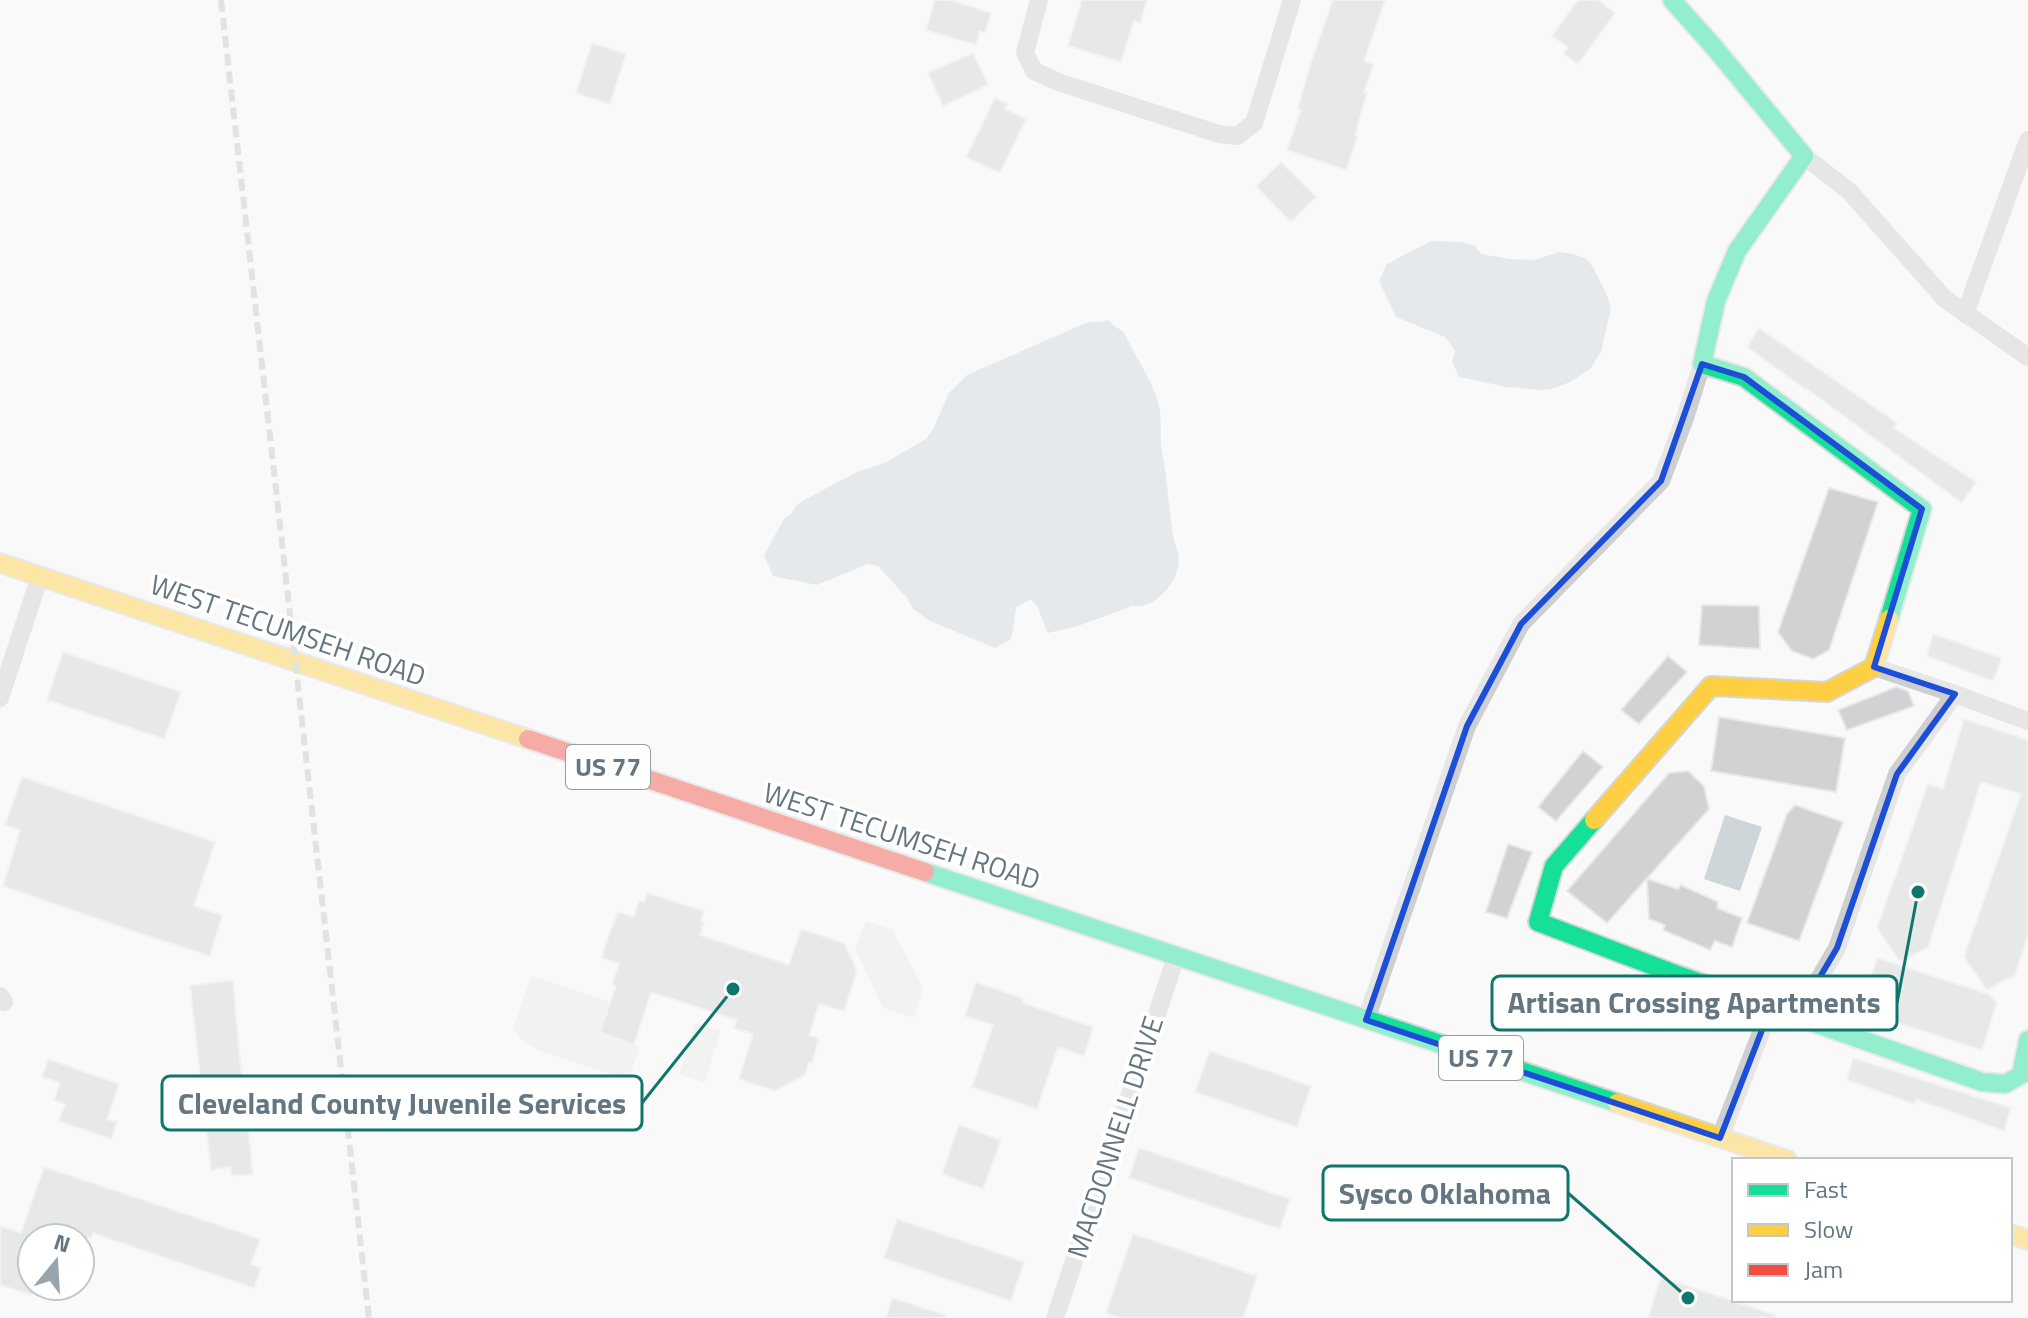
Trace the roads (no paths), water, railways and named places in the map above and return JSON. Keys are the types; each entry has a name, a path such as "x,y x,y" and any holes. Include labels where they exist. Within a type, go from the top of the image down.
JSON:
{"main road":[{"path":"1672,0 1804,156 1737,251 1716,301 1702,364 1744,377 1922,509 1874,667 1827,692 1711,686 1554,866 1538,922 1675,974 1982,1082 2005,1084 2021,1075 2028,1040"},
{"name":"WEST TECUMSEH ROAD","path":"0,563 1781,1158"}],"street":[{"path":"1039,0 1025,53 1034,71 1058,82 1219,134 1237,136 1254,123 1292,0"},
{"path":"1965,314 2028,140"},
{"path":"1804,156 1849,191 1945,299 2028,357"},
{"path":"1366,1020 1467,726 1521,624 1661,481 1702,364"},
{"path":"0,698 40,576"},
{"path":"1874,667 2028,721"},
{"path":"1720,1138 1771,1007 1810,994 1837,948 1897,774 1955,694"},
{"name":"MACDONNELL DRIVE","path":"1055,1318 1176,957"}],"railway":[{"path":"221,0 369,1318"}],"place":[{"name":"Artisan Crossing Apartments","path":"1918,892"},
{"name":"Cleveland County Juvenile Services","path":"733,989"},
{"name":"Sysco Oklahoma","path":"1688,1298"}]}
